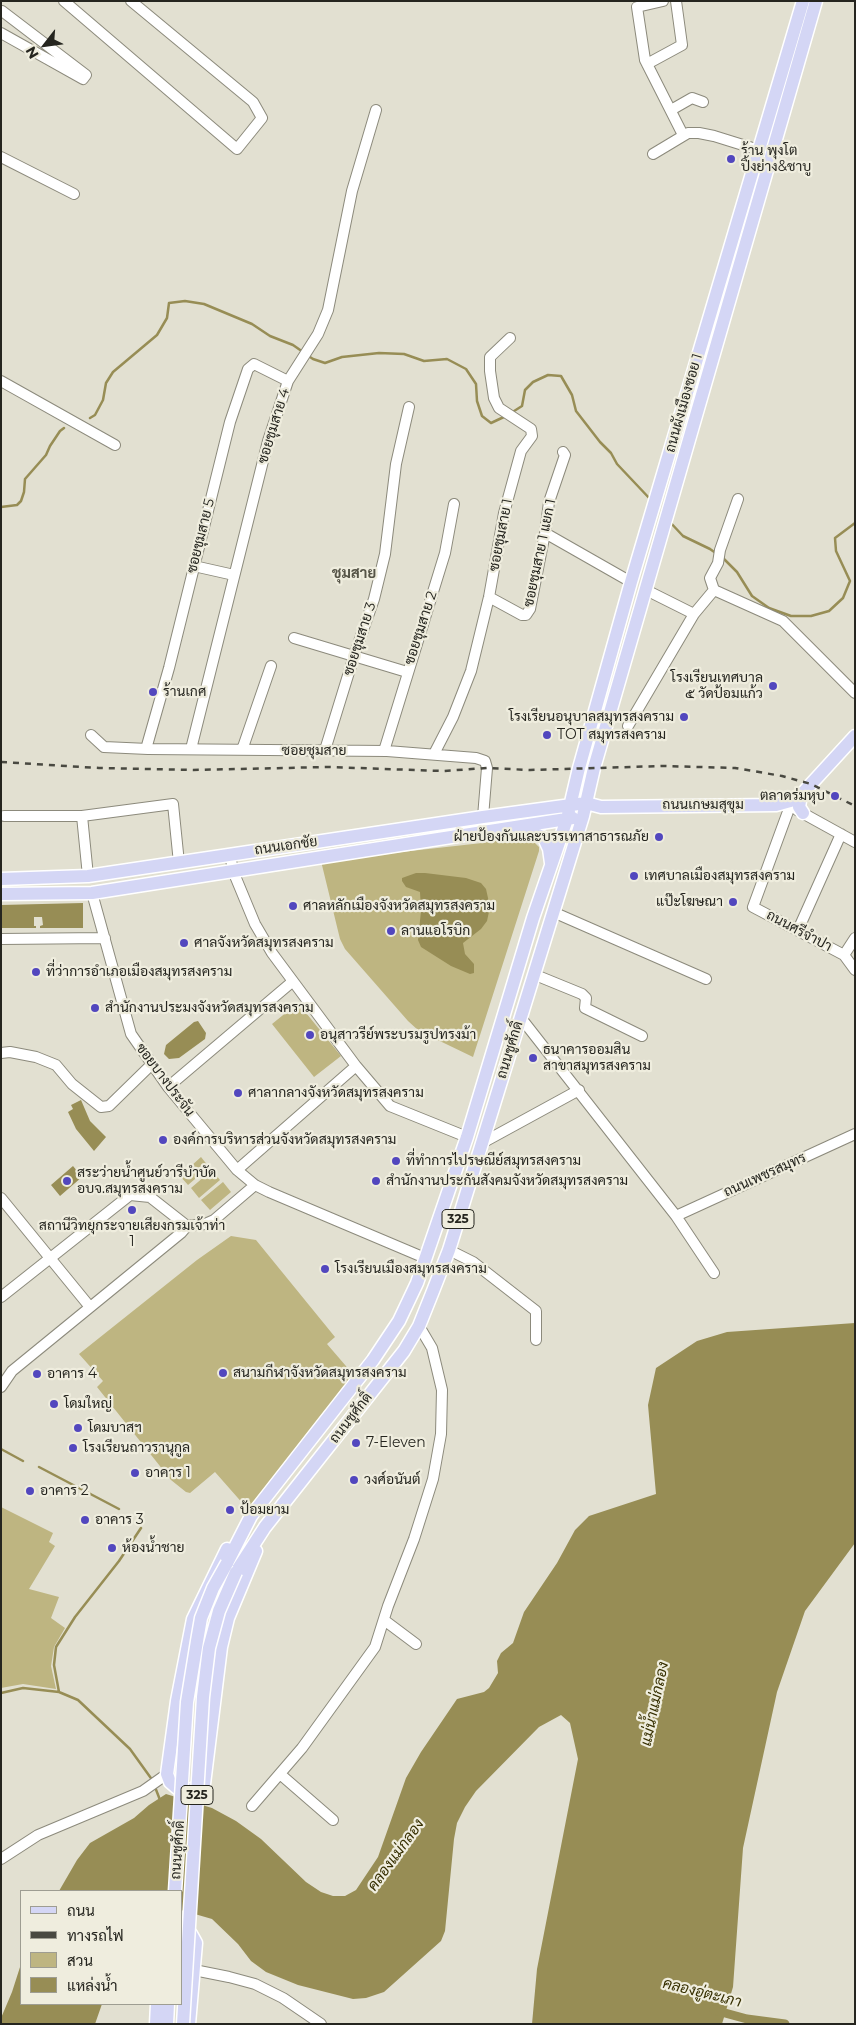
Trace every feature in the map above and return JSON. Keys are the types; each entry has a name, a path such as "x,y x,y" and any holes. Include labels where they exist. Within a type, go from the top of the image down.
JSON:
{"main road":[{"name":"ถนนผังเมืองซอย 1","path":"567,819 631,582 803,1"},
{"name":"ถนนผังเมืองซอย 1","path":"583,816 600,749 816,1"},
{"path":"787,805 801,795 855,736"},
{"path":"586,745 600,749"},
{"path":"801,795 799,807 803,813"},
{"name":"ถนนเอกชัย","path":"1,879 88,876 586,803"},
{"name":"ถนนเกษมสุขุม","path":"586,803 601,807 787,805"},
{"name":"ถนนเกษมสุขุม","path":"567,819 583,816 601,807"},
{"name":"ถนนชูศักดิ์","path":"175,1890 187,1702 201,1618 213,1588 232,1568 404,1352 419,1326 449,1250 583,816"},
{"name":"ถนนเอกชัย","path":"1,894 92,893 567,819"},
{"name":"ถนนชูศักดิ์","path":"183,2024 203,1697 209,1648 232,1568 251,1516 378,1352 399,1321 418,1283 467,1137 533,918 567,819"},
{"path":"518,826 544,838 549,849 551,866"},
{"path":"533,918 551,918"},
{"path":"251,1516 225,1552 193,1619 164,1777 177,1788 190,1790 204,1784 223,1638 228,1618 247,1576 265,1527"},
{"path":"182,1930 191,1934 196,1943 189,2024"},
{"path":"156,2024 157,2005"},
{"path":"167,2024 168,2005"}],"street":[{"path":"1,33 83,79 86,75 1,11 4,1"},
{"path":"64,1 238,149 262,118 252,102 131,1"},
{"path":"663,1 637,7 645,60 683,135"},
{"path":"647,64 682,46 676,1"},
{"path":"671,110 692,98 703,102"},
{"name":"ซอยชุมสาย 4","path":"192,749 268,441 288,381 311,345 328,310 352,191 376,110"},
{"path":"653,154 683,135 699,133 759,150"},
{"path":"1,157 74,194"},
{"name":"ซอยชุมสาย 1","path":"434,754 453,717 471,672 489,597 504,513 521,452 532,436 531,429 499,408 494,398 490,357 510,338"},
{"name":"ซอยชุมสาย 5","path":"146,749 169,668 230,422 248,369 254,364 288,381"},
{"path":"1,382 115,445"},
{"name":"ซอยชุมสาย 3","path":"325,750 374,599 385,554 396,464 409,407"},
{"name":"ซอยชุมสาย 1 แยก 1","path":"489,597 522,615 526,615 530,609 549,502 565,455 563,452"},
{"path":"738,499 720,550 718,563 710,578 714,590 783,621 855,692"},
{"name":"ซอยชุมสาย 2","path":"384,751 445,553 454,504"},
{"path":"545,533 631,582"},
{"path":"194,566 234,575"},
{"path":"646,590 694,614"},
{"path":"628,726 694,614 714,590"},
{"path":"294,638 407,672"},
{"path":"242,750 271,666"},
{"name":"ซอยชุมสาย","path":"91,735 104,747 384,751 434,754 486,761 482,817"},
{"path":"4,816 82,816 173,804 179,863"},
{"name":"ถนนเกษมสุขุม","path":"787,805 855,842"},
{"name":"ถนนศรีจำปา","path":"787,805 753,907 844,955 855,970"},
{"path":"82,816 88,876"},
{"path":"798,930 841,834"},
{"path":"230,854 234,871 255,924 272,953 356,1066 390,1106 467,1137"},
{"name":"ซอยบางประจัน","path":"92,893 131,1034 168,1087 237,1170 255,1185 425,1258"},
{"path":"551,918 706,979"},
{"path":"1,939 105,938"},
{"name":"ถนนศรีจำปา","path":"844,955 855,938"},
{"path":"533,974 582,994 586,998 586,1008 642,1036"},
{"path":"168,1087 292,982"},
{"path":"521,1018 676,1216 714,1273"},
{"path":"1,1053 10,1052 36,1057 56,1065 72,1084 101,1107 110,1106 151,1065"},
{"path":"237,1170 356,1066"},
{"path":"482,1143 579,1090"},
{"name":"ถนนเพชรสมุทร","path":"676,1216 855,1134"},
{"path":"1,1387 12,1372 181,1233 187,1226 205,1224 214,1220 255,1185"},
{"path":"1,1297 130,1195 150,1196 187,1226"},
{"path":"1,1198 90,1307"},
{"path":"449,1250 473,1262 536,1312 536,1340"},
{"path":"252,1806 308,1741 375,1647 414,1539 433,1479 441,1434 442,1390 432,1348 419,1326"},
{"path":"384,1620 416,1644"},
{"path":"280,1774 333,1820"},
{"path":"1,1859 38,1835 143,1791 164,1777"},
{"path":"194,1970 229,1976 255,1984 283,1998 314,2017 321,2024"}],"green space":[{"path":"523,836 532,840 539,847 539,851 473,1057 419,1031 345,949 340,939 321,861 482,843"},
{"path":"298,1003 341,1056 314,1077 272,1024"},
{"path":"201,1157 209,1167 188,1185 180,1176"},
{"path":"212,1170 220,1180 199,1198 191,1188"},
{"path":"223,1182 231,1192 210,1210 201,1200"},
{"name":"สนามกีฬาจังหวัดสมุทรสงคราม","path":"231,1236 256,1240 335,1337 327,1344 358,1380 252,1514 215,1472 190,1493 171,1480 97,1387 103,1381 79,1354 197,1260"},
{"path":"1,1507 53,1533 49,1542 55,1546 29,1589 59,1597 51,1618 65,1628 54,1647 51,1666 56,1689 23,1684 1,1688"}],"water":[{"path":"416,873 466,878 481,883 486,889 490,907 487,921 481,929 463,943 465,954 474,964 474,973 470,974 451,966 421,947 418,940 421,911 420,892 406,887 402,881 402,878"},
{"path":"83,903 83,928 40,928 43,925 42,917 34,917 34,926 36,928 1,928 1,905"},
{"path":"198,1021 206,1033 205,1039 179,1058 169,1059 164,1054 166,1045 194,1022"},
{"path":"81,1100 90,1121 106,1137 94,1151 76,1129 68,1112 73,1109 71,1105"},
{"name":"สระว่ายน้ำศูนย์วารีบำบัด อบจ.สมุทรสงคราม","path":"73,1166 82,1177 60,1196 51,1185"},
{"path":"855,1323 855,1543 805,1611 777,1692 743,1848 733,1987 722,2024 532,2024 537,1969 578,1759 570,1723 561,1715 539,1727 476,1791 465,1807 457,1823 454,1839 445,1931 441,1941 384,1992 366,1998 353,1999 298,1985 266,1972 251,1961 238,1944 212,1919 182,1910 182,1890 60,1890 77,1860 90,1843 134,1818 166,1794 212,1808 236,1821 261,1839 306,1882 321,1892 333,1896 345,1896 356,1890 378,1857 406,1778 421,1752 457,1699 484,1692 489,1688 498,1673 497,1661 501,1653 513,1643 524,1612 557,1563 575,1530 589,1516 656,1494 648,1405 656,1368 697,1341 727,1332"},
{"path":"20,1967 20,2005 102,2005 95,2024 1,2024 1,2018"}],"waterway":[{"path":"90,418 95,415 103,400 106,383 113,372 157,335 167,318 169,303 185,301 204,304 252,324 270,336 293,345 303,352"},
{"path":"307,355 325,363 342,357 379,353 404,354 424,361 447,359 466,369 476,384 477,401 482,416 491,423 506,416"},
{"path":"511,413 522,406 525,390 533,382 548,375 561,376 572,395 576,411 611,453 617,464 651,500"},
{"path":"1,507 17,505 21,501 25,479 46,455 50,446 64,428"},
{"path":"669,521 683,536 717,554"},
{"path":"722,557 737,572 752,596 769,608 791,616 811,616 829,611 843,598 850,581 836,551 835,538 855,523"},
{"path":"1,1449 23,1461"},
{"path":"39,1467 119,1509"},
{"path":"59,1692 54,1665 56,1647 75,1617 119,1561 141,1528"},
{"path":"1,1693 23,1688 59,1692 78,1700 130,1749 153,1781"},
{"path":"155,1787 160,1800"},
{"name":"คลองอู่ตะเภา","path":"714,2010 747,2019 785,2024"}],"railway":[{"path":"1,762 99,768 193,770 329,767 443,771 487,768 530,770 663,766 735,768 782,776 811,784 855,806"}],"place":[{"name":"ร้าน พุงโต ปิ้งย่าง&ชาบู","path":"731,159"},
{"name":"โรงเรียนเทศบาล ๕ วัดป้อมแก้ว","path":"773,686"},
{"name":"ร้านเกศ","path":"153,692"},
{"name":"โรงเรียนอนุบาลสมุทรสงคราม","path":"684,717"},
{"name":"TOT สมุทรสงคราม","path":"547,735"},
{"name":"ตลาดร่มหุบ","path":"835,796"},
{"name":"ฝ่ายป้องกันและบรรเทาสาธารณภัย","path":"659,837"},
{"name":"เทศบาลเมืองสมุทรสงคราม","path":"634,876"},
{"name":"แป๊ะโฆษณา","path":"733,902"},
{"name":"ศาลหลักเมืองจังหวัดสมุทรสงคราม","path":"293,906"},
{"name":"ลานแอโรบิก","path":"391,931"},
{"name":"ศาลจังหวัดสมุทรสงคราม","path":"184,943"},
{"name":"ที่ว่าการอำเภอเมืองสมุทรสงคราม","path":"36,972"},
{"name":"สำนักงานประมงจังหวัดสมุทรสงคราม","path":"95,1008"},
{"name":"อนุสาวรีย์พระบรมรูปทรงม้า","path":"310,1035"},
{"name":"ธนาคารออมสิน สาขาสมุทรสงคราม","path":"533,1058"},
{"name":"ศาลากลางจังหวัดสมุทรสงคราม","path":"238,1093"},
{"name":"องค์การบริหารส่วนจังหวัดสมุทรสงคราม","path":"163,1140"},
{"name":"ที่ทำการไปรษณีย์สมุทรสงคราม","path":"396,1161"},
{"name":"สระว่ายน้ำศูนย์วารีบำบัด อบจ.สมุทรสงคราม","path":"67,1181"},
{"name":"สำนักงานประกันสังคมจังหวัดสมุทรสงคราม","path":"376,1181"},
{"name":"สถานีวิทยุกระจายเสียงกรมเจ้าท่า 1","path":"132,1210"},
{"name":"โรงเรียนเมืองสมุทรสงคราม","path":"325,1269"},
{"name":"สนามกีฬาจังหวัดสมุทรสงคราม","path":"223,1373"},
{"name":"อาคาร 4","path":"37,1374"},
{"name":"โดมใหญ่","path":"54,1404"},
{"name":"โดมบาสฯ","path":"78,1428"},
{"name":"7-Eleven","path":"356,1443"},
{"name":"โรงเรียนถาวรานุกูล","path":"73,1448"},
{"name":"อาคาร 1","path":"135,1473"},
{"name":"วงศ์อนันต์","path":"354,1480"},
{"name":"อาคาร 2","path":"30,1491"},
{"name":"ป้อมยาม","path":"230,1510"},
{"name":"อาคาร 3","path":"85,1520"},
{"name":"ห้องน้ำชาย","path":"112,1548"}],"district":[{"name":"ชุมสาย","path":"354,574"}],"water label":[{"name":"แม่น้ำแม่กลอง","path":"655,1704"},
{"name":"คลองแม่กลอง","path":"396,1855"}]}
